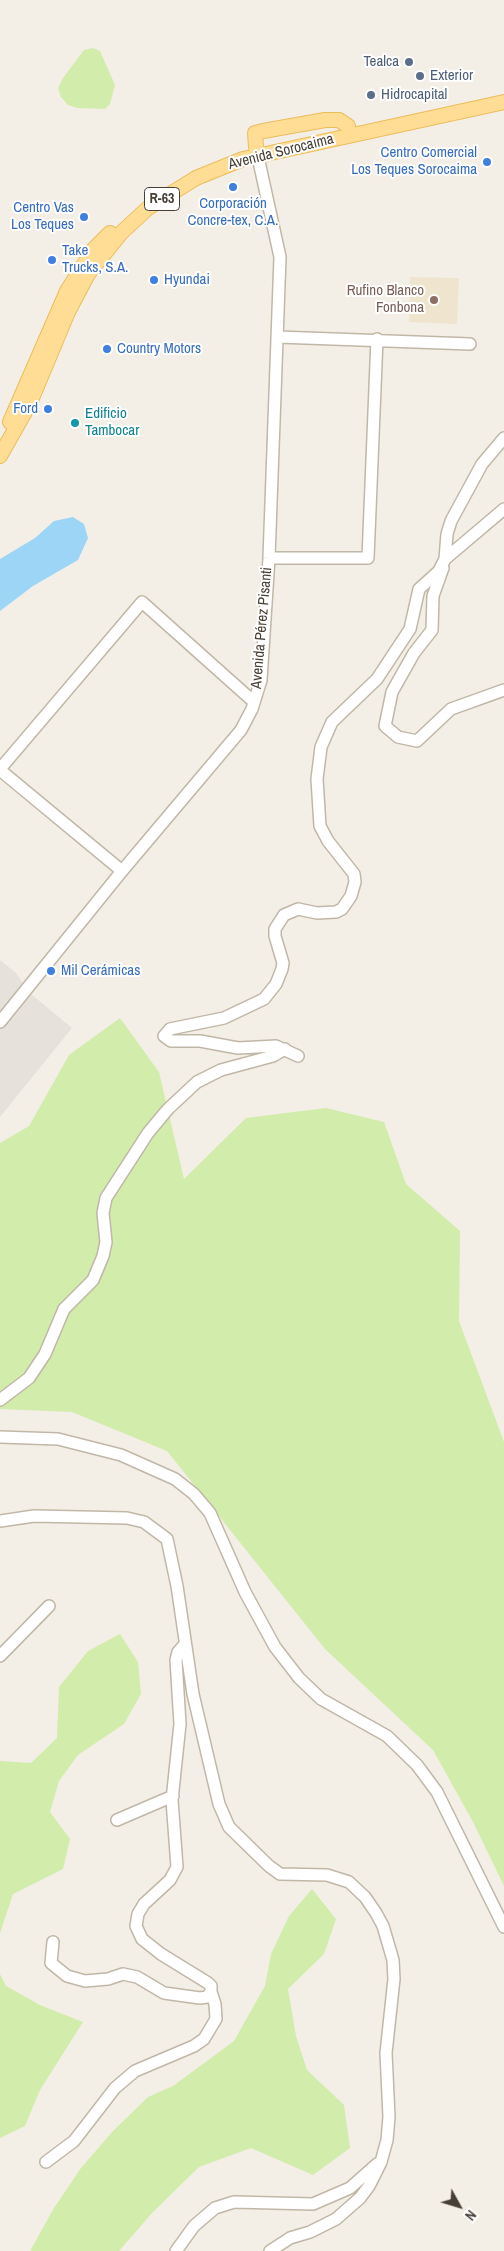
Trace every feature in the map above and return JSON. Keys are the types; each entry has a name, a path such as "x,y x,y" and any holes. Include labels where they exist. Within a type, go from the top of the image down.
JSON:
{"main road":[{"name":"Avenida Sorocaima","path":"256,151 255,133 263,131 326,120 339,120 348,126 504,95"},
{"name":"Avenida Sorocaima","path":"0,456 30,403 77,293 100,258 121,233 148,208 183,185 218,167 256,151 504,102"},
{"name":"Avenida Sorocaima","path":"0,441 16,409 66,290 93,250 135,208 161,189 198,168 240,150 256,151"}],"street":[{"name":"Avenida Pérez Pisanti","path":"0,1022 122,871 241,730 254,702 261,680 278,337 280,257 274,220 256,151"},
{"path":"278,337 377,339 470,344"},
{"path":"268,558 368,558 377,339"},
{"path":"504,438 482,464 450,521 446,534 444,560 433,596 432,630 414,653 392,692 385,726 398,737 417,741 451,709 504,690"},
{"path":"298,1056 276,1046 238,1048 200,1041 171,1041 164,1036 170,1029 224,1018 264,999 276,984 282,969 283,963 276,929 284,915 298,909 317,913 336,912 342,909 351,896 356,882 354,874 328,841 320,826 318,780 321,746 332,722 377,680 410,629 419,589 438,571 444,560 504,509"},
{"path":"122,871 0,770 142,602 254,702"},
{"path":"0,1400 29,1378 45,1354 64,1309 93,1280 103,1256 106,1242 103,1213 106,1198 148,1133 168,1109 197,1082 221,1070 273,1056 285,1049"},
{"path":"0,1437 58,1440 121,1455 175,1479 194,1494 210,1513 246,1592 275,1647 299,1678 321,1698 388,1736 417,1765 437,1792 504,1927"},
{"path":"0,1521 34,1516 127,1518 144,1522 156,1529 167,1539 171,1551 185,1644 207,1757 219,1804 229,1827 269,1866 280,1874 327,1874 349,1882 365,1897 383,1926 393,1960 394,1979 386,2053 389,2117 388,2140 381,2162 369,2186 360,2198 336,2219 317,2229 290,2238 270,2251"},
{"path":"0,1656 49,1606"},
{"path":"46,2162 74,2141 115,2088 135,2071 194,2046 204,2039 216,2019 211,1986 161,1954 142,1939 136,1926 138,1914 144,1904 170,1880 177,1868 173,1796 180,1724 176,1660 178,1652 185,1644"},
{"path":"117,1820 173,1796"},
{"path":"53,1942 51,1963 67,1976 85,1981 108,1979 123,1974 137,1977 164,1993 200,1998 207,1996 211,1992"},
{"path":"176,2251 194,2226 215,2208 234,2202 313,2204 350,2188 381,2162"},
{"path":"280,2251 290,2238"}],"shaded area":[{"name":"Rufino Blanco Fonbona","path":"410,277 459,278 457,324 409,322"},
{"path":"0,960 16,973 31,994 72,1028 0,1117"}],"green space":[{"path":"93,48 100,51 115,85 110,104 105,109 77,108 68,105 61,97 58,88 63,78 84,50"},
{"path":"120,1018 159,1072 184,1179 246,1118 326,1108 384,1122 406,1184 460,1231 459,1321 504,1442 504,1886 473,1822 433,1750 325,1649 167,1451 72,1412 0,1409 0,1143 29,1126 69,1055"},
{"path":"120,1634 138,1662 141,1694 124,1724 78,1755 59,1781 50,1812 70,1839 63,1869 13,1894 0,1933 0,1761 31,1763 57,1738 59,1687 88,1651"},
{"path":"312,1889 336,1919 324,1954 288,1989 296,2036 307,2070 344,2105 350,2148 313,2175 251,2148 199,2167 152,2213 119,2251 30,2251 54,2208 81,2168 113,2131 148,2097 173,2086 234,2041 265,1986 271,1954 289,1916"},
{"path":"0,1974 6,1986 40,2005 83,2022 40,2090 25,2126 0,2138"}],"water":[{"path":"73,517 84,524 88,538 78,560 33,586 0,611 0,559 35,538 54,521"}],"place":[{"name":"Tealca","path":"409,62"},
{"name":"Exterior","path":"420,76"},
{"name":"Hidrocapital","path":"371,95"},
{"name":"Centro Comercial Los Teques Sorocaima","path":"487,162"},
{"name":"Corporación Concre-tex, C.A.","path":"233,187"},
{"name":"Centro Vas Los Teques","path":"84,217"},
{"name":"Take Trucks, S.A.","path":"52,260"},
{"name":"Hyundai","path":"154,280"},
{"name":"Rufino Blanco Fonbona","path":"434,300"},
{"name":"Country Motors","path":"107,349"},
{"name":"Ford","path":"48,409"},
{"name":"Edificio Tambocar","path":"75,423"},
{"name":"Mil Cerámicas","path":"51,971"}]}
